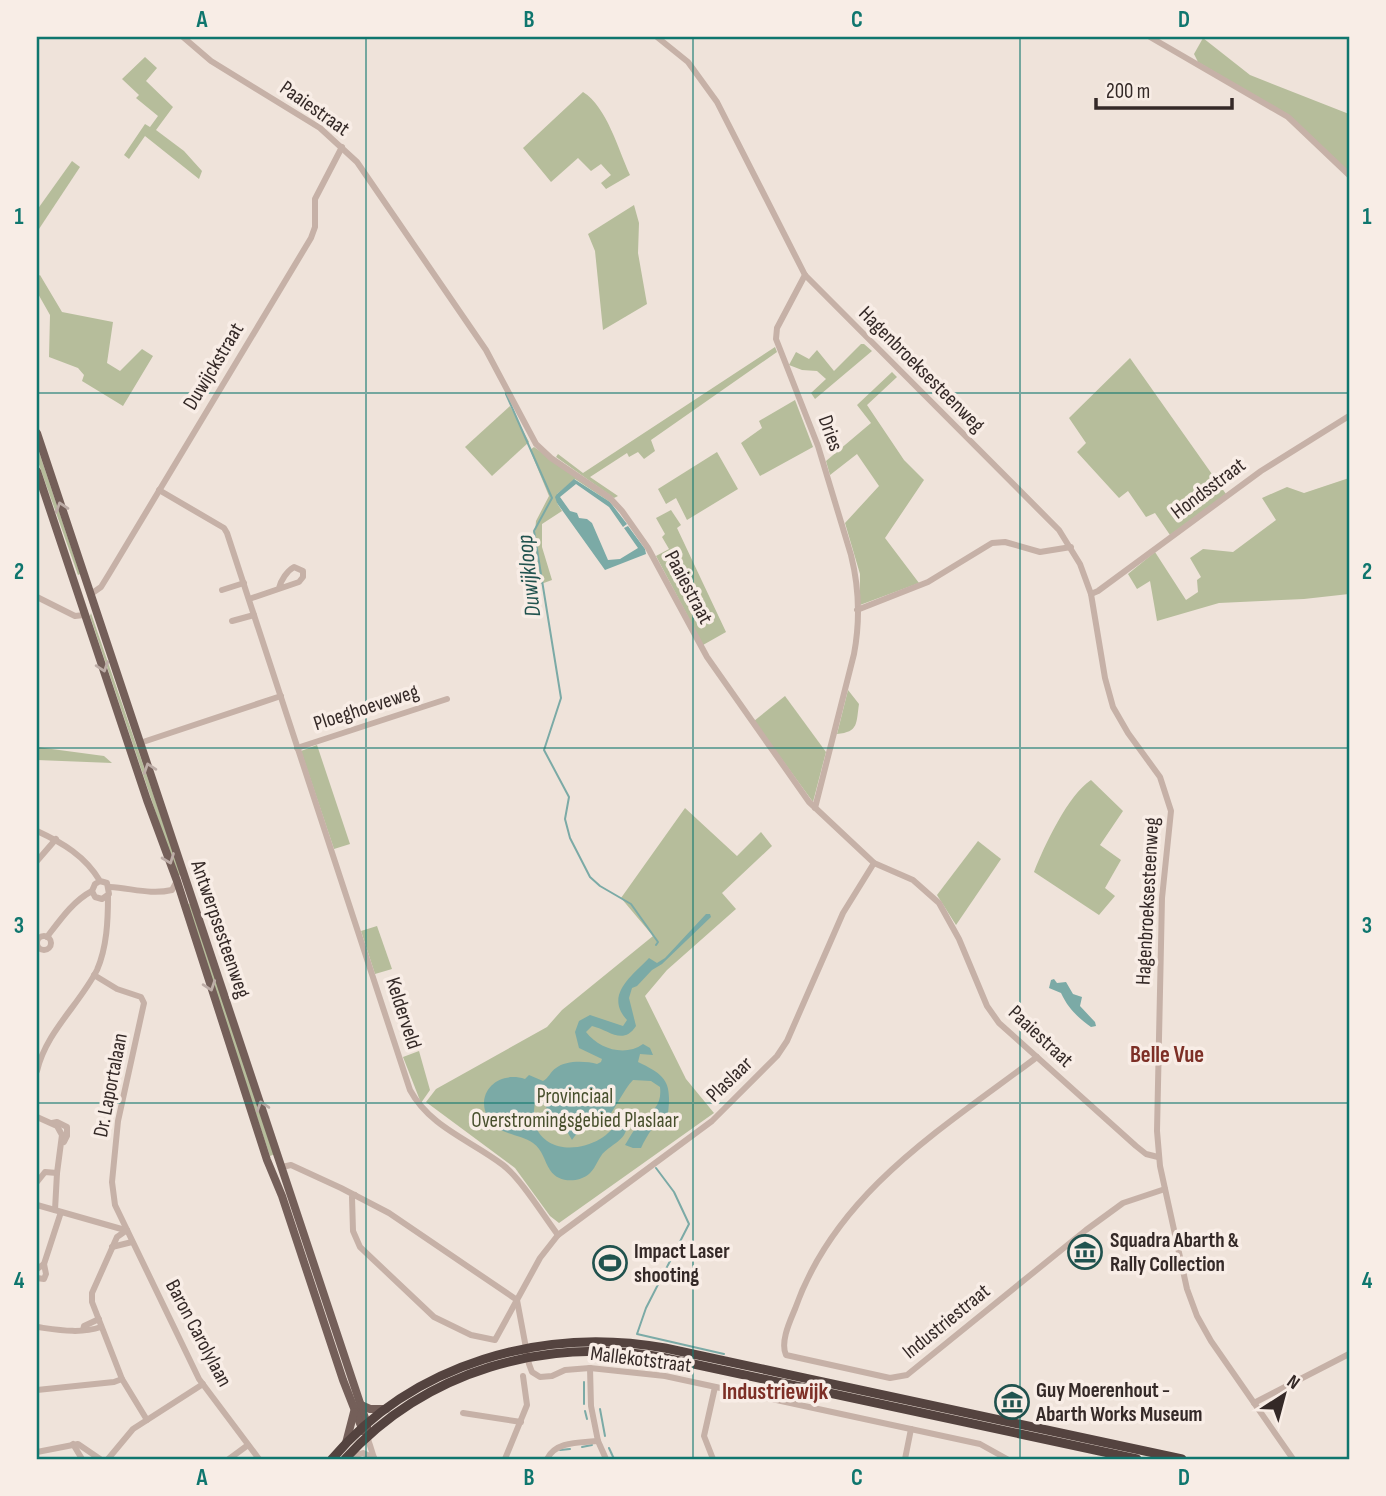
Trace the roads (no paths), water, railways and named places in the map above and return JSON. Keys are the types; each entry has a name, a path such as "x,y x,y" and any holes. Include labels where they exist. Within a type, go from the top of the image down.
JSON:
{"highway":[{"path":"345,1459 365,1430 386,1409 450,1372 487,1357 589,1341 644,1345 1182,1459"},
{"path":"332,1459 346,1443 365,1430 442,1386 493,1365 526,1352 598,1350 651,1355 1137,1459"}],"main road":[{"name":"Antwerpsesteenweg","path":"37,433 279,1157 308,1261 365,1430"},
{"name":"Antwerpsesteenweg","path":"37,471 177,881 267,1160 355,1388 357,1407"},
{"path":"60,540 74,566 82,593 91,594"},
{"path":"84,614 86,607 91,606 99,615"},
{"path":"267,1160 276,1165 279,1157"},
{"path":"346,1443 357,1407 386,1409"}],"street":[{"name":"Paaiestraat","path":"183,37 211,61 306,118 342,147 365,172 486,350 536,444 551,458 610,498 643,538 707,657 815,808 874,863 913,880 939,903 951,921 994,1016 1136,1146 1146,1154 1158,1157"},
{"name":"Hagenbroeksesteenweg","path":"657,37 688,62 717,102 805,275 1059,530 1080,564 1091,594 1105,678 1113,707 1160,777 1171,811 1162,898 1158,1157 1186,1289 1211,1340 1293,1459"},
{"path":"1150,37 1288,117 1349,175"},
{"name":"Duwijckstraat","path":"91,594 101,587 311,238 315,227 315,199 342,147"},
{"name":"Dries","path":"805,275 777,328 776,339 818,446 851,555 855,573 858,630 855,654 815,808"},
{"name":"Hondsstraat","path":"1091,594 1261,471 1349,416"},
{"name":"Kelderveld","path":"159,490 224,528 419,1107 509,1171 558,1234"},
{"path":"857,610 928,582 992,543 1006,542 1040,551 1071,547"},
{"path":"222,590 243,583"},
{"path":"249,599 279,588"},
{"path":"37,597 75,616 84,614"},
{"path":"232,621 254,615"},
{"path":"140,743 281,696"},
{"name":"Ploeghoeveweg","path":"297,748 447,699"},
{"path":"37,831 56,839 82,859 100,881"},
{"path":"37,861 56,839"},
{"name":"Plaslaar","path":"355,1195 352,1197 353,1231 360,1247 434,1317 471,1335 491,1341 497,1338 540,1258 558,1234 712,1121 777,1056 787,1041 844,913 874,863"},
{"path":"108,896 100,899 95,897 93,885 100,881 106,882 110,887 147,892 172,890 181,895"},
{"path":"172,890 177,881"},
{"path":"37,1071 44,1048 94,975 104,948 110,887"},
{"path":"47,937 76,903 92,891"},
{"name":"Dr. Laportalaan","path":"94,975 117,989 141,997 144,1003 118,1121 112,1189 127,1230"},
{"name":"Industriestraat","path":"1037,1057 902,1159 865,1194 834,1231 808,1278 790,1323 784,1348 786,1354 890,1378 907,1375 1123,1203 1165,1189"},
{"path":"37,1117 52,1123 60,1130 62,1144 57,1173 58,1211 44,1264 46,1274 44,1279 37,1278"},
{"path":"282,1167 291,1165 388,1213 517,1300 526,1352"},
{"path":"37,1182 45,1172 57,1173"},
{"path":"37,1205 127,1230"},
{"path":"113,1226 119,1214"},
{"path":"127,1230 119,1233 92,1296 122,1379 147,1420"},
{"name":"Baron Carolylaan","path":"127,1230 203,1384 259,1459"},
{"path":"112,1247 132,1242"},
{"path":"37,1269 44,1264"},
{"path":"37,1327 88,1331 100,1323"},
{"name":"Mallekotstraat","path":"526,1352 532,1372 540,1377 552,1376 565,1370 590,1368 666,1376 980,1444 1007,1459"},
{"path":"1254,1403 1349,1354"},
{"path":"590,1368 591,1406 598,1441 606,1459"},
{"path":"505,1459 527,1405 523,1376"},
{"path":"37,1390 122,1379"},
{"path":"108,1459 127,1435 203,1384"},
{"path":"713,1459 704,1436 715,1387"},
{"path":"463,1413 521,1422"},
{"path":"905,1459 911,1429"},
{"name":"Antwerpsesteenweg","path":"365,1430 374,1458"},
{"path":"547,1459 557,1447 598,1441"},
{"path":"73,1444 82,1459"},
{"path":"37,1452 78,1444 100,1459"},
{"path":"229,1459 248,1445"},
{"path":"345,1459 361,1453 374,1458"}],"water":[{"path":"574,479 610,502 627,524 623,527 609,507 576,484 560,497 570,511 592,523 608,560 620,559 638,548 624,528 628,526 646,554 605,570 557,503 557,494"},
{"path":"706,914 711,917 662,964 632,988 629,998 636,1026 631,1032 621,1036 592,1026 586,1032 598,1043 613,1049 628,1050 643,1044 650,1048 653,1055 640,1054 638,1062 665,1080 669,1093 668,1113 652,1129 641,1148 625,1145 660,1098 660,1087 651,1081 633,1080 609,1117 585,1127 572,1140 562,1123 563,1117 560,1116 546,1127 542,1121 547,1115 545,1091 542,1089 535,1092 535,1125 540,1134 554,1145 582,1146 603,1137 621,1121 627,1124 624,1135 604,1152 589,1174 574,1180 558,1177 550,1170 533,1143 494,1125 484,1106 488,1089 503,1079 513,1077 525,1079 529,1075 543,1081 560,1065 570,1062 601,1062 602,1059 579,1048 575,1032 579,1021 590,1015 623,1026 627,1020 618,1002 623,986 649,958 657,963 665,958"},
{"path":"1054,979 1057,983 1066,982 1073,994 1082,997 1080,1006 1096,1026 1091,1027 1081,1020 1061,993 1049,988 1051,980"}],"waterway":[{"name":"Duwijkloop","path":"506,394 552,498 534,531 561,698 544,750 569,797 565,819 570,838 590,877 631,904 658,942 656,945"},
{"name":"Duwijkloop","path":"656,1168 674,1192 689,1224 646,1308 637,1334 724,1354"},
{"path":"584,1382 584,1404"},
{"path":"600,1409 605,1436"},
{"path":"585,1411 587,1419"},
{"path":"582,1447 592,1445"},
{"path":"609,1448 614,1459"},
{"path":"560,1450 570,1449"}],"place":[{"name":"Squadra Abarth & Rally Collection","path":"1085,1252"},
{"name":"Impact Laser shooting","path":"610,1263"},
{"name":"Guy Moerenhout - Abarth Works Museum","path":"1012,1402"}],"district":[{"name":"Belle Vue","path":"1167,1054"},
{"name":"Industriewijk","path":"775,1391"}],"park label":[{"name":"Provinciaal Overstromingsgebied Plaslaar","path":"575,1108"}]}
